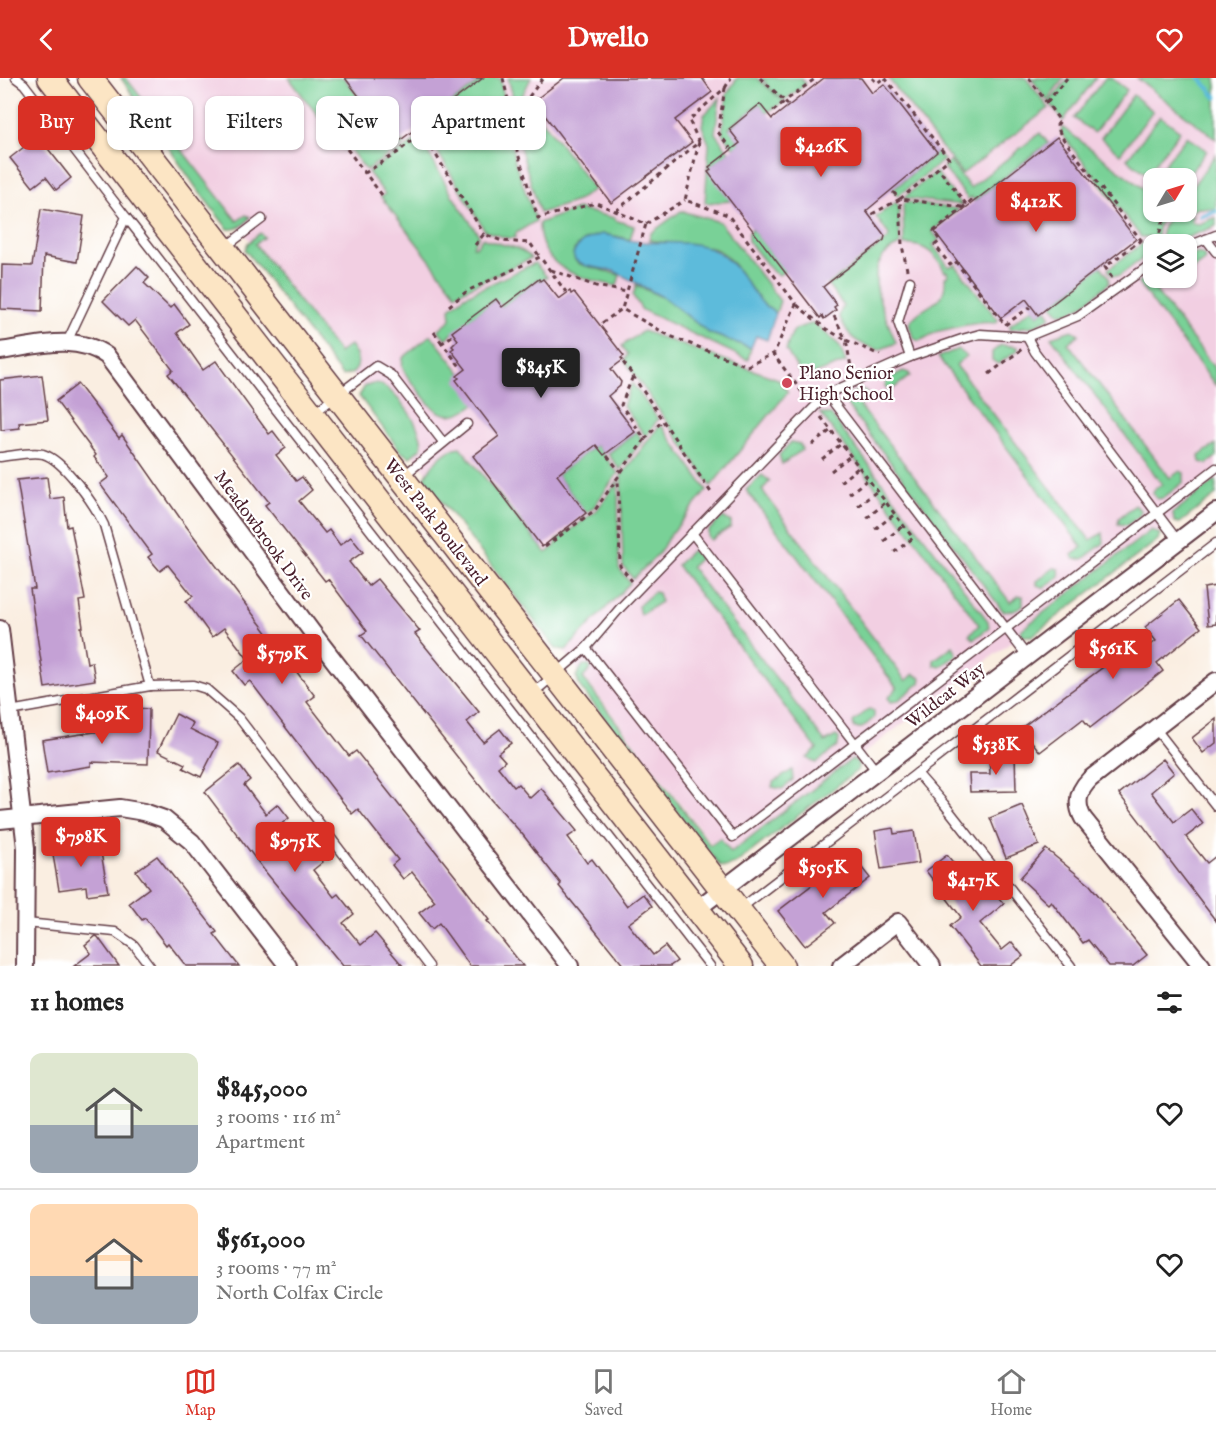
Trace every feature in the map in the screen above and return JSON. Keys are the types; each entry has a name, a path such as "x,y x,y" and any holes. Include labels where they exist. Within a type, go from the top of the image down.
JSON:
{"main road":[{"name":"West Park Boulevard","path":"50,78 741,966"},
{"name":"West Park Boulevard","path":"90,78 782,966"}],"street":[{"name":"Meadowbrook Drive","path":"0,351 67,342 98,350 113,363 312,632 570,966"},
{"name":"Wildcat Way","path":"697,909 1216,512"},
{"path":"0,629 23,817 27,877 25,966"},
{"path":"1202,966 1079,810 1078,801 1083,785 1216,681"},
{"path":"0,820 120,808 144,812 164,819 192,842 288,966"},
{"path":"841,966 898,922 932,966"}],"lane":[{"path":"16,78 24,84 710,966"},
{"path":"67,342 126,217"},
{"path":"223,249 262,219"},
{"path":"1197,243 1216,235"},
{"path":"1206,239 1216,252"},
{"path":"530,695 586,648 692,533 827,394 910,357 980,334 1027,337 1078,316 1143,270"},
{"path":"910,281 898,322 910,357"},
{"path":"1027,337 1035,352 1178,541"},
{"path":"312,415 376,366 391,375 443,442"},
{"path":"827,394 1027,656"},
{"path":"401,478 467,424"},
{"path":"0,457 41,453 60,466 96,509 104,525 150,686"},
{"path":"586,648 733,837 1216,468"},
{"path":"692,533 877,772"},
{"path":"738,910 1216,543"},
{"path":"10,711 150,686 193,685 206,689 239,718 429,966"},
{"path":"1155,728 1216,806"},
{"path":"917,773 1071,966"},
{"path":"26,923 115,932 134,945 150,966"}],"path":[{"path":"503,78 507,96"},
{"path":"529,96 543,78"},
{"path":"602,323 622,309 646,224 685,200 699,142 689,120 724,88 731,78"},
{"path":"760,78 788,105"},
{"path":"807,78 810,82"},
{"path":"770,114 816,78"},
{"path":"872,78 877,83 884,78 949,159 900,199 872,214"},
{"path":"1029,78 1060,121 1057,125 1061,136 1141,240"},
{"path":"1047,102 1067,78"},
{"path":"724,88 718,132 730,148"},
{"path":"365,172 397,153 411,141"},
{"path":"616,211 699,142"},
{"path":"348,150 382,195"},
{"path":"433,150 484,234 502,241 530,243 566,292"},
{"path":"517,150 538,218 596,203 646,224"},
{"path":"938,168 966,204"},
{"path":"893,192 900,199 962,207 972,200"},
{"path":"900,199 902,245 910,281"},
{"path":"685,200 728,216 796,304 826,329 880,356"},
{"path":"966,204 934,231 940,241 935,245 950,265 955,261 1005,325 1030,307"},
{"path":"1113,280 1105,267 1141,240 1158,240 1164,222"},
{"path":"475,245 484,234"},
{"path":"449,306 467,291 540,257"},
{"path":"549,269 596,286 627,290"},
{"path":"622,309 670,336 747,366 773,354 796,304"},
{"path":"834,316 846,340 851,367"},
{"path":"434,332 462,369"},
{"path":"442,343 452,336"},
{"path":"773,354 802,392"},
{"path":"623,362 712,494"},
{"path":"989,374 999,366"},
{"path":"633,376 621,405 645,440"},
{"path":"818,413 913,538 893,553"},
{"path":"545,547 595,510 645,440 663,420"},
{"path":"812,445 831,430"},
{"path":"822,459 841,444"},
{"path":"607,456 620,475 620,566 633,582"},
{"path":"831,471 850,456"},
{"path":"840,482 859,467"},
{"path":"849,494 868,479"},
{"path":"858,506 877,491"},
{"path":"867,518 886,502"},
{"path":"876,529 895,514"},
{"path":"884,541 904,525"}],"shaded area":[{"name":"Plano Senior High School","path":"125,78 1216,78 1216,488 723,859 180,150 193,150 193,96 139,96"}],"green space":[{"path":"121,78 126,78 140,96 133,96"},
{"path":"289,78 344,78 358,96 316,96 316,113"},
{"path":"485,78 500,78 504,96 461,96"},
{"path":"508,78 531,78 522,96 513,96"},
{"path":"737,78 757,78 784,102 766,113 760,104 729,128 740,143 734,148 722,133 727,94"},
{"path":"762,78 801,78 806,84 785,100 771,90"},
{"path":"888,78 1026,78 1049,108 962,174"},
{"path":"1031,78 1064,78 1047,100"},
{"path":"1069,78 1096,78 1063,121 1049,102"},
{"path":"1105,78 1111,78 1127,90 1094,133 1074,118"},
{"path":"1137,78 1216,78 1216,139"},
{"path":"1133,95 1153,111 1120,154 1101,138"},
{"path":"720,98 715,133 729,152 709,167 709,172 731,201 705,203 709,144 702,126 704,115"},
{"path":"1160,116 1180,131 1152,168 1143,168 1143,171 1127,159"},
{"path":"546,125 594,189 577,201 540,213 521,150 546,150"},
{"path":"1062,127 1143,188 1143,222 1161,222 1157,234 1143,234 1141,237 1061,133"},
{"path":"1040,133 1048,143 974,201 972,197 968,199 943,167 950,161 970,188"},
{"path":"1187,136 1207,151 1194,168 1162,168"},
{"path":"411,144 411,150 427,150 452,195 479,235 473,246 476,247 482,238 521,250 531,258 456,294 381,197 385,194 368,172"},
{"path":"170,150 182,150 237,221 246,215 250,217 238,228 228,229"},
{"path":"350,150 396,150 366,170"},
{"path":"436,150 513,150 514,160 536,221 516,233 515,238 506,238 485,231"},
{"path":"937,152 944,160 898,196 893,190"},
{"path":"1216,154 1216,209 1197,209 1197,180"},
{"path":"936,172 962,205 903,198"},
{"path":"896,202 899,207 900,245 886,253 879,263 876,275 881,303 896,343 879,350 858,342 846,330 839,316 843,305 828,285 888,239 889,235 876,217"},
{"path":"906,202 959,209 932,231 939,240 933,245 949,267 955,264 998,320 996,323 974,324 939,331 919,341 913,338 909,324 919,313 938,300 945,287 945,277 948,276 947,271 945,272 929,251 918,246 904,245 903,204"},
{"path":"577,209 615,218 615,220 634,226 630,240 600,235 586,239 574,250 575,260 580,264 620,275 617,286 576,275 553,261 546,251 539,223"},
{"path":"681,211 720,222 780,301 776,313 766,307 725,255 715,249 701,245 649,240 651,233"},
{"path":"1216,217 1216,226 1196,234 1162,234 1166,222 1199,224"},
{"path":"752,229 785,271 779,275 773,272 748,241 748,234"},
{"path":"260,233 264,237 255,244 339,353 350,345 353,348 358,363 353,373 342,376 245,250 248,243"},
{"path":"1143,243 1143,258 1119,276 1112,275 1108,269"},
{"path":"1197,253 1204,255 1205,261 1197,267"},
{"path":"535,263 547,277 540,281 538,279 502,307 495,299 446,339 438,330 451,319 450,308 465,296"},
{"path":"1101,266 1109,277 1109,283 1079,307 1072,311 1059,313 1052,305"},
{"path":"1143,280 1143,288 1159,288 1156,291 1216,370 1216,386 1138,283"},
{"path":"636,285 666,299 709,333 751,348 748,360 642,310 633,296"},
{"path":"1033,308 1038,315 1046,309 1051,317 1034,326 1010,329 1010,325"},
{"path":"814,323 839,345 846,362 803,378 786,350 794,330"},
{"path":"1072,330 1079,334 1068,343 1170,478 1180,471 1184,473 1184,482 1163,498 1157,499 1153,494 1154,490 1162,484 1051,337"},
{"path":"643,331 778,379 788,392 711,486 625,361 628,354 622,346"},
{"path":"431,335 461,373 459,378 475,404 465,411 448,415 441,413 428,402 407,377 402,363 403,358"},
{"path":"1001,345 1018,347 1018,350 998,364 992,360 992,352"},
{"path":"958,349 966,356 956,365 1090,540 1103,533 1104,543 1083,559 1074,559 1072,555 1082,547 938,357"},
{"path":"903,371 909,373 910,376 890,391 885,386 887,379"},
{"path":"377,383 384,386 400,401 419,431 421,448 410,457 401,452 359,396 365,386"},
{"path":"632,383 658,419 646,437 623,406"},
{"path":"860,389 866,391 870,398 860,406 1010,602 1018,596 1023,596 1023,605 1014,611 1003,611 847,405 848,395"},
{"path":"820,413 831,415 988,621 989,628 974,639 969,635 979,625"},
{"path":"659,426 662,426 707,490 668,538 660,552 633,579 623,566 621,476"},
{"path":"637,431 642,441 620,470 608,454"},
{"path":"791,442 800,444 802,450 782,464 779,455"},
{"path":"1216,444 1216,457 1207,464 1200,462 1199,456"},
{"path":"596,445 618,473 593,508 586,513 557,475"},
{"path":"460,447 546,553 556,545 557,540 596,511 618,481 619,568 630,583 566,650 556,649 431,488 425,477 440,458 454,448"},
{"path":"762,475 770,481 762,490 906,681 914,674 921,678 920,683 897,701 891,702 888,698 897,688 746,490"},
{"path":"1216,480 1216,495 1180,523 1174,522 1173,513"},
{"path":"1135,505 1141,511 1139,516 1127,525 1118,524 1119,518"},
{"path":"723,517 731,522 731,527 711,540 708,537 708,531"},
{"path":"1151,530 1160,534 1158,540 1032,636 1022,636 1021,630"},
{"path":"692,550 700,558 691,567 825,742 836,736 839,738 838,746 816,763 807,758 817,749 677,565"},
{"path":"1054,568 1059,569 1060,577 1044,588 1037,585 1037,581"},
{"path":"654,592 658,593 661,602 640,615 638,606"},
{"path":"953,646 957,655 940,667 934,665 934,660"},
{"path":"583,665 589,665 591,669 583,678 710,845 720,838 731,852 852,759 858,763 858,770 735,864 720,866 580,687 576,676"},
{"path":"869,709 874,711 874,718 862,728 854,728 853,722"},
{"path":"792,770 793,780 782,789 772,787 773,783"}],"water":[{"path":"602,234 643,242 694,244 718,253 736,268 756,296 776,313 767,340 756,336 751,348 709,333 666,299 614,271 586,266 575,260 573,254 581,243"}],"building":[{"path":"345,78 483,78 459,96 411,96 411,132 399,141 399,96 359,96"},
{"path":"564,78 702,78 712,92 675,120 692,142 611,203 546,117 546,96 541,96"},
{"path":"824,78 861,78 872,93 884,84 937,152 866,211 885,236 884,240 823,287 837,305 834,307 836,310 824,319 822,316 820,318 708,172 711,170 709,167 740,143 729,129 760,104 772,119"},
{"path":"1057,137 1136,239 1038,315 1026,299 1001,318 935,232"},
{"path":"20,150 49,150 71,178 56,190 46,177 33,187 10,158"},
{"path":"41,209 84,216 77,262 44,256 42,311 1,309 2,265 32,266"},
{"path":"137,266 149,278 144,283 170,308 174,304 189,324 177,333 203,370 216,361 269,434 273,431 286,448 276,455 296,481 302,477 312,490 299,501 325,533 329,530 340,545 351,537 363,552 349,562 368,586 377,579 420,631 415,634 479,712 467,722 483,742 500,729 511,743 498,753 505,761 498,767 514,787 518,784 530,798 541,788 577,831 568,837 587,863 592,859 627,906 643,894 652,906 628,924 653,955 665,946 677,961 670,966 624,966 559,886 561,884 523,835 485,792 361,635 367,631 328,579 325,581 265,505 269,502 168,374 173,370 135,320 128,326 103,301"},
{"path":"539,279 540,281 543,279 559,299 570,291 571,294 574,292 624,356 621,358 623,360 611,369 621,382 620,386 608,396 635,432 604,455 596,445 557,475 586,513 542,547 473,456 499,436 456,380 459,378 457,376 466,369 451,350 458,340 452,332 496,299 502,307"},
{"path":"42,375 48,420 19,423 20,428 1,430 0,380"},
{"path":"78,384 119,438 122,435 180,518 315,696 307,702 349,756 356,751 523,966 470,966 439,923 432,929 419,913 435,901 412,872 403,879 392,865 398,860 358,809 352,814 250,681 244,685 233,671 248,659 224,628 212,637 186,601 193,596 168,565 160,571 148,557 152,554 100,484 109,477 94,457 96,455 56,401"},
{"path":"47,477 50,499 64,497 67,527 71,526 85,600 79,601 83,627 81,627 87,663 92,662 95,680 45,688 30,589 35,589 17,480"},
{"path":"1216,586 1216,624 1208,625 1204,588"},
{"path":"1179,600 1201,628 1157,663 1163,671 1090,728 1083,719 1040,752 1021,728 1110,662 1108,659 1121,648 1131,661 1156,641 1145,627"},
{"path":"132,708 149,709 148,764 91,762 91,766 47,773 42,740 101,731 102,721 132,722"},
{"path":"176,714 193,723 190,729 218,743 201,777 183,768 185,764 158,751"},
{"path":"1216,719 1216,743 1203,753 1192,738"},
{"path":"1015,754 1016,791 970,792 969,774 990,774 989,755"},
{"path":"1163,759 1174,773 1151,792 1174,822 1191,809 1203,824 1186,837 1207,863 1216,856 1216,921 1119,794"},
{"path":"239,765 250,780 244,785 266,814 278,804 289,818 276,828 299,856 311,847 323,862 313,870 334,897 338,894 354,914 343,923 361,945 375,933 403,966 343,966 264,870 205,792"},
{"path":"1022,805 1039,845 1006,858 990,818"},
{"path":"893,828 894,834 914,831 919,863 881,869 875,831"},
{"path":"99,841 108,892 87,895 86,886 59,890 52,849"},
{"path":"1046,849 1090,885 1147,955 1133,966 1109,966 1088,940 1083,943 1051,901 1048,904 1020,878"},
{"path":"839,855 847,865 855,859 870,878 826,912 835,923 805,946 778,911 817,881 813,876"},
{"path":"947,855 960,871 969,864 1004,904 980,923 1002,950 1012,942 1023,956 1010,966 981,966 950,926 961,917 926,871"},
{"path":"157,856 217,932 214,934 239,966 186,966 168,943 166,945 145,918 142,920 129,903 149,888 136,871"},
{"path":"96,936 119,966 74,966 91,953 85,945"}],"waterway":[{"path":"1200,78 1216,97"},
{"path":"1201,216 1216,211"}],"place":[{"name":"Plano Senior High School","path":"787,383"}]}
